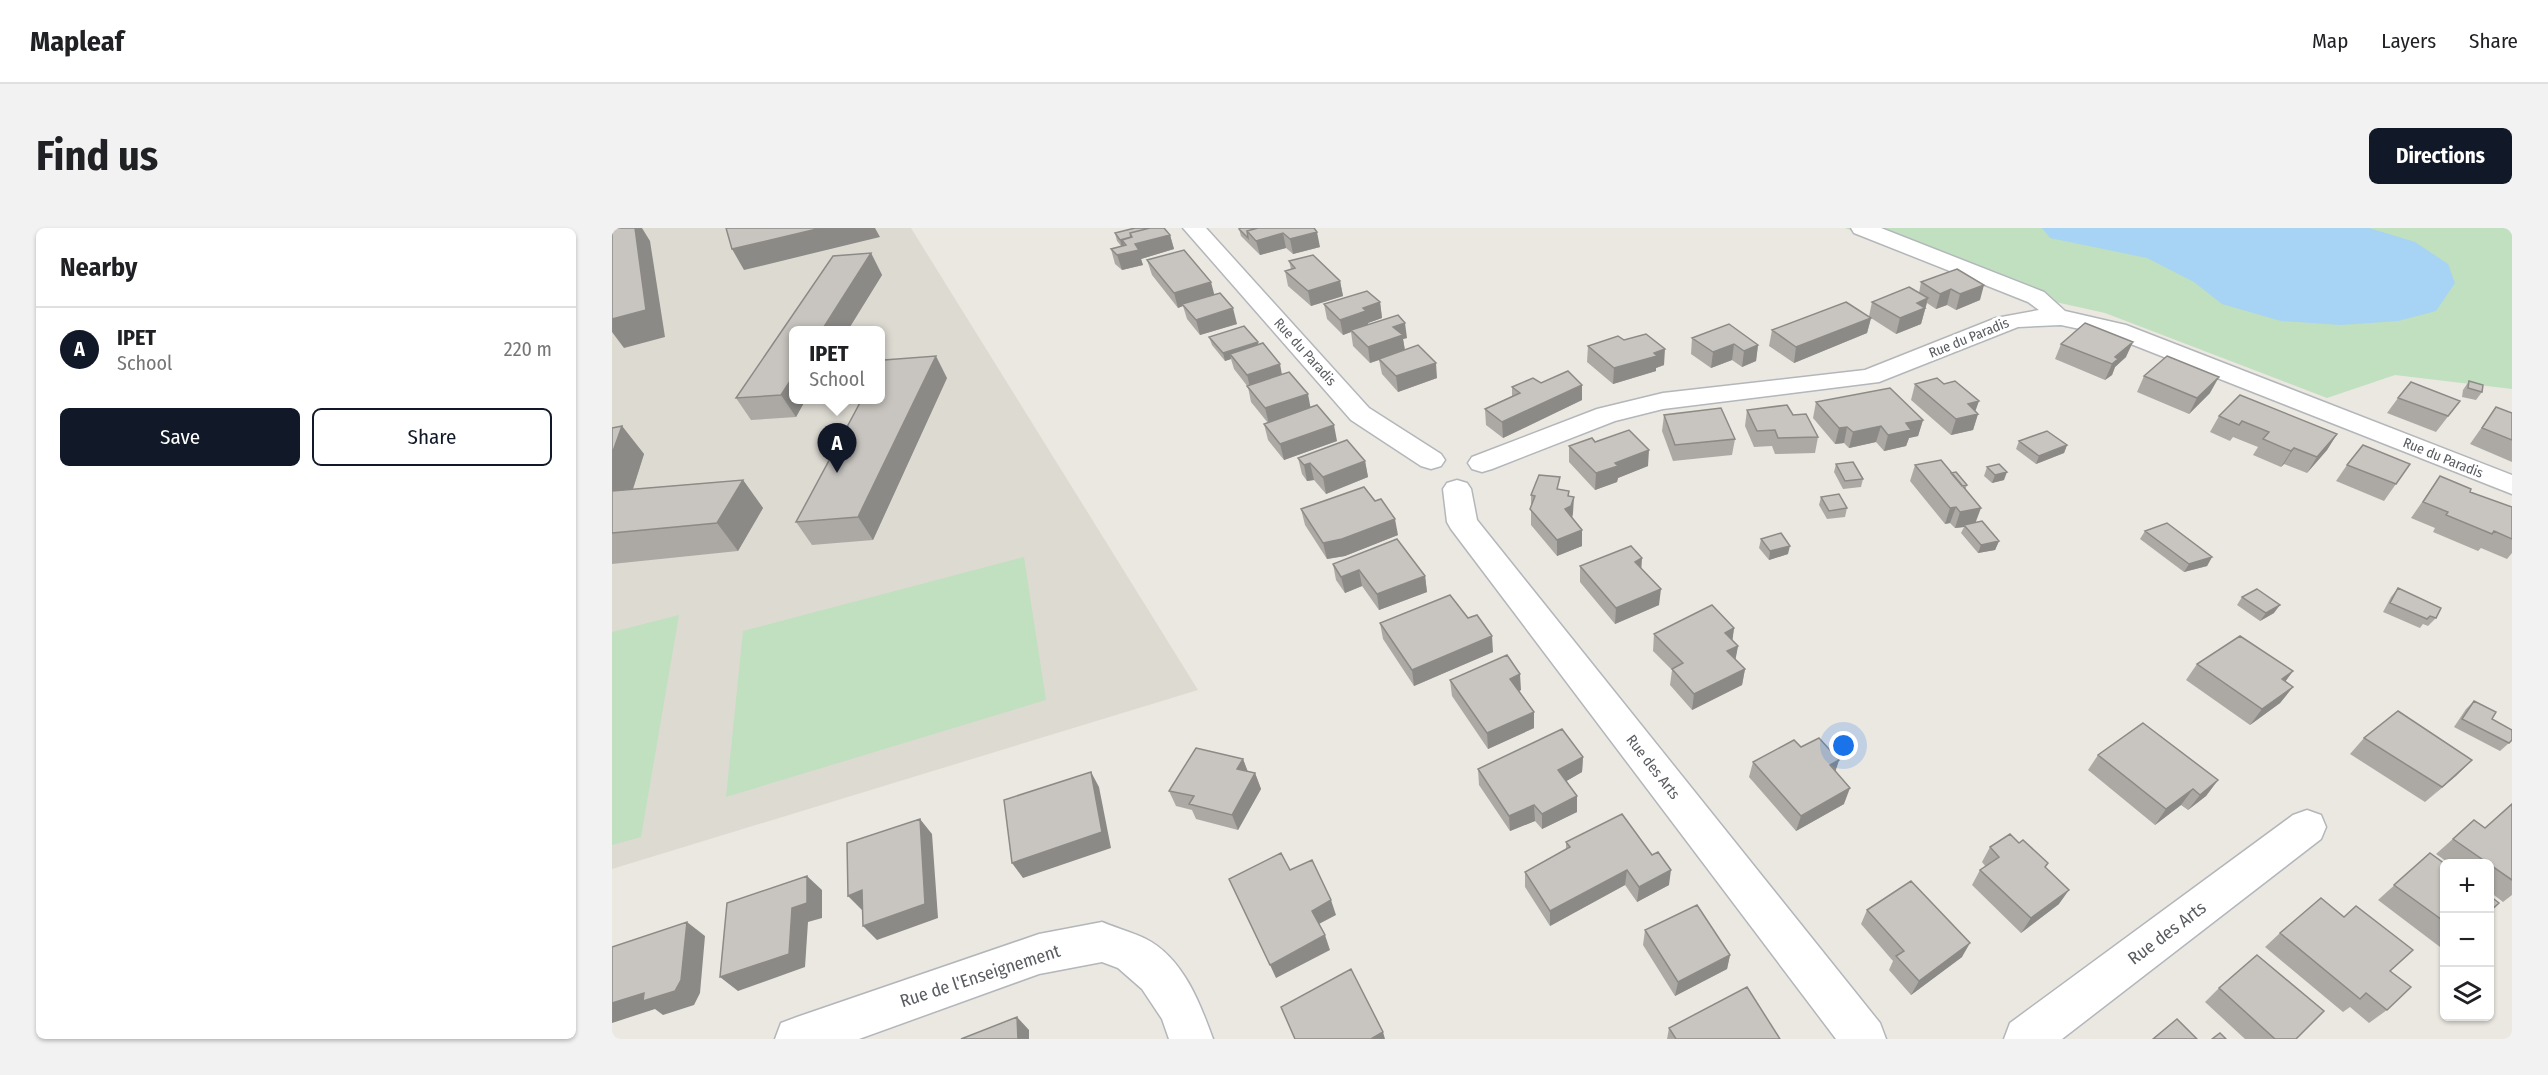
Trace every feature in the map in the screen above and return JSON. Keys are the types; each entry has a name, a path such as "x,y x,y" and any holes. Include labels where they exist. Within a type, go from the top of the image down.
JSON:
{"street":[{"name":"Rue du Paradis","path":"1194,228 1360,414 1457,457 1663,401 1870,377 2004,323 2026,316 2056,316 2087,320 2117,330 2512,486"},
{"path":"1862,228 2027,293 2048,306 2056,316"},
{"path":"1457,457 1484,469 1477,482 1457,489 1445,489 1429,482 1424,472 1457,457"},
{"name":"Rue des Arts","path":"1457,489 1462,522 1864,1039"},
{"name":"Rue des Arts","path":"2026,1039 2307,827"},
{"name":"Rue de l'Enseignement","path":"797,1039 1039,954 1102,942 1133,954 1157,975 1179,1008 1191,1039"}],"shaded area":[{"path":"612,228 911,228 1198,690 612,869"}],"green space":[{"path":"1845,228 2512,228 2512,389 2395,375 2327,398 2105,313 2024,295"},
{"path":"1024,557 1046,700 726,797 743,631"},
{"path":"679,615 641,837 612,845 612,632"}],"water":[{"path":"2042,228 2369,228 2415,242 2448,264 2455,283 2436,311 2398,321 2341,325 2281,321 2222,304 2194,282 2147,258 2050,238"}],"building":[{"path":"612,228 635,228 646,310 612,319"},
{"path":"726,228 821,228 732,249"},
{"path":"1135,228 1150,228 1130,233 1131,237 1120,240 1115,233"},
{"path":"1150,228 1164,228 1170,235 1135,244 1139,250 1117,255 1111,249 1126,245 1122,240 1132,237 1130,233"},
{"path":"1258,228 1247,231 1248,238 1239,229"},
{"path":"1258,228 1314,228 1317,232 1290,239 1283,233 1256,241 1247,231"},
{"path":"1184,250 1211,282 1174,293 1147,260"},
{"path":"871,253 825,326 789,326 789,383 781,395 736,398 833,256"},
{"path":"1313,255 1340,281 1308,291 1285,271 1295,268 1289,261"},
{"path":"1957,269 1984,285 1960,294 1951,289 1940,294 1921,282"},
{"path":"1909,287 1928,298 1917,303 1925,308 1900,318 1872,302"},
{"path":"1367,291 1380,302 1363,308 1366,311 1340,320 1324,304"},
{"path":"1220,293 1233,308 1196,320 1182,304"},
{"path":"1846,302 1871,318 1796,347 1772,330"},
{"path":"1398,315 1405,323 1393,327 1403,335 1368,347 1351,330"},
{"path":"2085,323 2133,342 2115,357 2118,359 2112,364 2061,344"},
{"path":"1729,324 1758,345 1744,351 1734,344 1713,352 1692,338"},
{"path":"1244,326 1258,342 1223,353 1209,337"},
{"path":"1646,334 1665,349 1654,353 1657,356 1614,368 1588,346 1618,336 1624,340"},
{"path":"1263,343 1280,364 1247,375 1230,354"},
{"path":"1418,345 1436,363 1396,376 1379,359"},
{"path":"936,356 858,517 796,522 859,404 885,404 885,360"},
{"path":"2167,356 2219,377 2197,398 2144,376"},
{"path":"1568,371 1582,385 1502,422 1485,409 1520,393 1512,387 1533,378 1541,383"},
{"path":"1289,372 1308,394 1265,408 1247,386"},
{"path":"1937,378 1944,384 1955,381 1979,401 1968,404 1978,414 1956,419 1915,384"},
{"path":"2469,381 2483,385 2482,392 2468,388"},
{"path":"2411,382 2460,401 2448,416 2398,398"},
{"path":"1890,388 1923,420 1906,423 1911,430 1888,435 1881,426 1853,432 1847,427 1839,428 1816,402"},
{"path":"2240,395 2337,434 2317,457 2294,448 2291,451 2263,439 2269,432 2242,421 2239,425 2219,416"},
{"path":"1317,405 1334,425 1280,444 1264,424"},
{"path":"1787,405 1793,415 1806,414 1818,437 1778,438 1775,430 1757,431 1747,410"},
{"path":"2496,407 2512,413 2512,440 2482,428"},
{"path":"1721,408 1735,439 1675,445 1664,415"},
{"path":"622,426 612,454 612,428"},
{"path":"1629,430 1649,450 1615,463 1618,466 1596,473 1569,446 1592,438 1595,442"},
{"path":"2047,431 2067,445 2039,456 2019,441"},
{"path":"1347,440 1365,461 1323,477 1310,463 1304,465 1298,458"},
{"path":"2363,445 2410,464 2396,484 2347,465"},
{"path":"1941,460 1981,508 1960,512 1956,507 1950,508 1915,465"},
{"path":"1853,462 1863,479 1845,481 1836,464"},
{"path":"1999,464 2007,472 1995,475 1987,467"},
{"path":"1956,472 1967,485 1962,486 1951,473"},
{"path":"1539,475 1560,477 1557,489 1569,491 1568,496 1574,497 1571,506 1565,509 1582,530 1557,540 1530,509 1535,496 1531,495"},
{"path":"2440,476 2471,489 2470,492 2512,507 2512,539 2494,531 2492,534 2446,515 2448,512 2423,502"},
{"path":"743,480 717,523 612,533 612,491"},
{"path":"1364,487 1375,501 1381,499 1395,519 1342,539 1323,543 1301,509"},
{"path":"1839,494 1847,508 1829,511 1821,497"},
{"path":"1982,521 1999,541 1981,545 1964,525"},
{"path":"2167,523 2212,557 2189,564 2145,531"},
{"path":"1781,533 1790,546 1770,551 1761,539"},
{"path":"1397,539 1425,576 1377,594 1359,570 1341,577 1333,564"},
{"path":"1631,546 1642,558 1635,562 1661,589 1616,608 1580,566"},
{"path":"2398,588 2441,608 2436,618 2430,616 2427,619 2390,603"},
{"path":"2257,589 2280,605 2266,613 2242,597"},
{"path":"1450,595 1468,618 1477,615 1492,636 1412,670 1380,623"},
{"path":"1712,605 1734,628 1725,633 1738,646 1727,651 1745,669 1694,694 1672,669 1683,663 1654,634"},
{"path":"2240,636 2293,671 2282,679 2293,687 2262,709 2197,664"},
{"path":"1507,655 1520,674 1510,679 1534,712 1487,733 1450,680"},
{"path":"2474,701 2496,712 2492,719 2512,730 2512,740 2509,743 2462,719"},
{"path":"2398,711 2472,760 2442,787 2364,738"},
{"path":"2143,723 2218,780 2200,795 2193,789 2166,809 2098,755"},
{"path":"1562,729 1583,757 1558,770 1577,796 1542,814 1534,805 1509,816 1478,769"},
{"path":"1819,738 1839,760 1830,765 1850,788 1801,816 1753,762 1794,740 1801,747"},
{"path":"1196,748 1243,759 1237,769 1255,773 1232,815 1189,804 1194,796 1169,791"},
{"path":"1091,772 1102,832 1012,863 1004,800"},
{"path":"2512,804 2512,880 2494,867 2494,859 2482,859 2453,839 2474,820 2485,828"},
{"path":"1622,814 1652,855 1658,852 1671,870 1639,887 1627,870 1550,911 1525,872 1570,847 1566,842"},
{"path":"920,819 925,904 863,926 862,890 848,896 847,843"},
{"path":"2010,834 2019,843 2023,840 2048,863 2045,867 2069,890 2031,918 1980,870 1999,857 1990,847"},
{"path":"1281,853 1290,870 1312,860 1331,900 1312,911 1325,935 1270,965 1229,879"},
{"path":"2430,853 2440,860 2440,918 2394,885"},
{"path":"807,876 807,903 792,908 789,954 720,977 727,903"},
{"path":"1911,881 1970,943 1919,981 1896,956 1904,951 1867,910"},
{"path":"2321,898 2344,917 2356,906 2413,950 2390,971 2411,987 2387,1010 2366,993 2360,999 2280,933"},
{"path":"1697,905 1730,955 1678,982 1645,930"},
{"path":"687,922 681,980 675,991 643,1001 644,993 612,1003 612,947"},
{"path":"2257,955 2324,1011 2296,1039 2275,1039 2219,988"},
{"path":"1351,969 1383,1032 1371,1039 1295,1039 1281,1007"},
{"path":"1747,987 1780,1039 1676,1039 1669,1028"},
{"path":"1017,1017 1018,1039 961,1039"},
{"path":"2177,1019 2197,1039 2153,1039"},
{"path":"2220,1033 2226,1039 2212,1039"}],"place":[{"name":"IPET","path":"837,473"}]}
